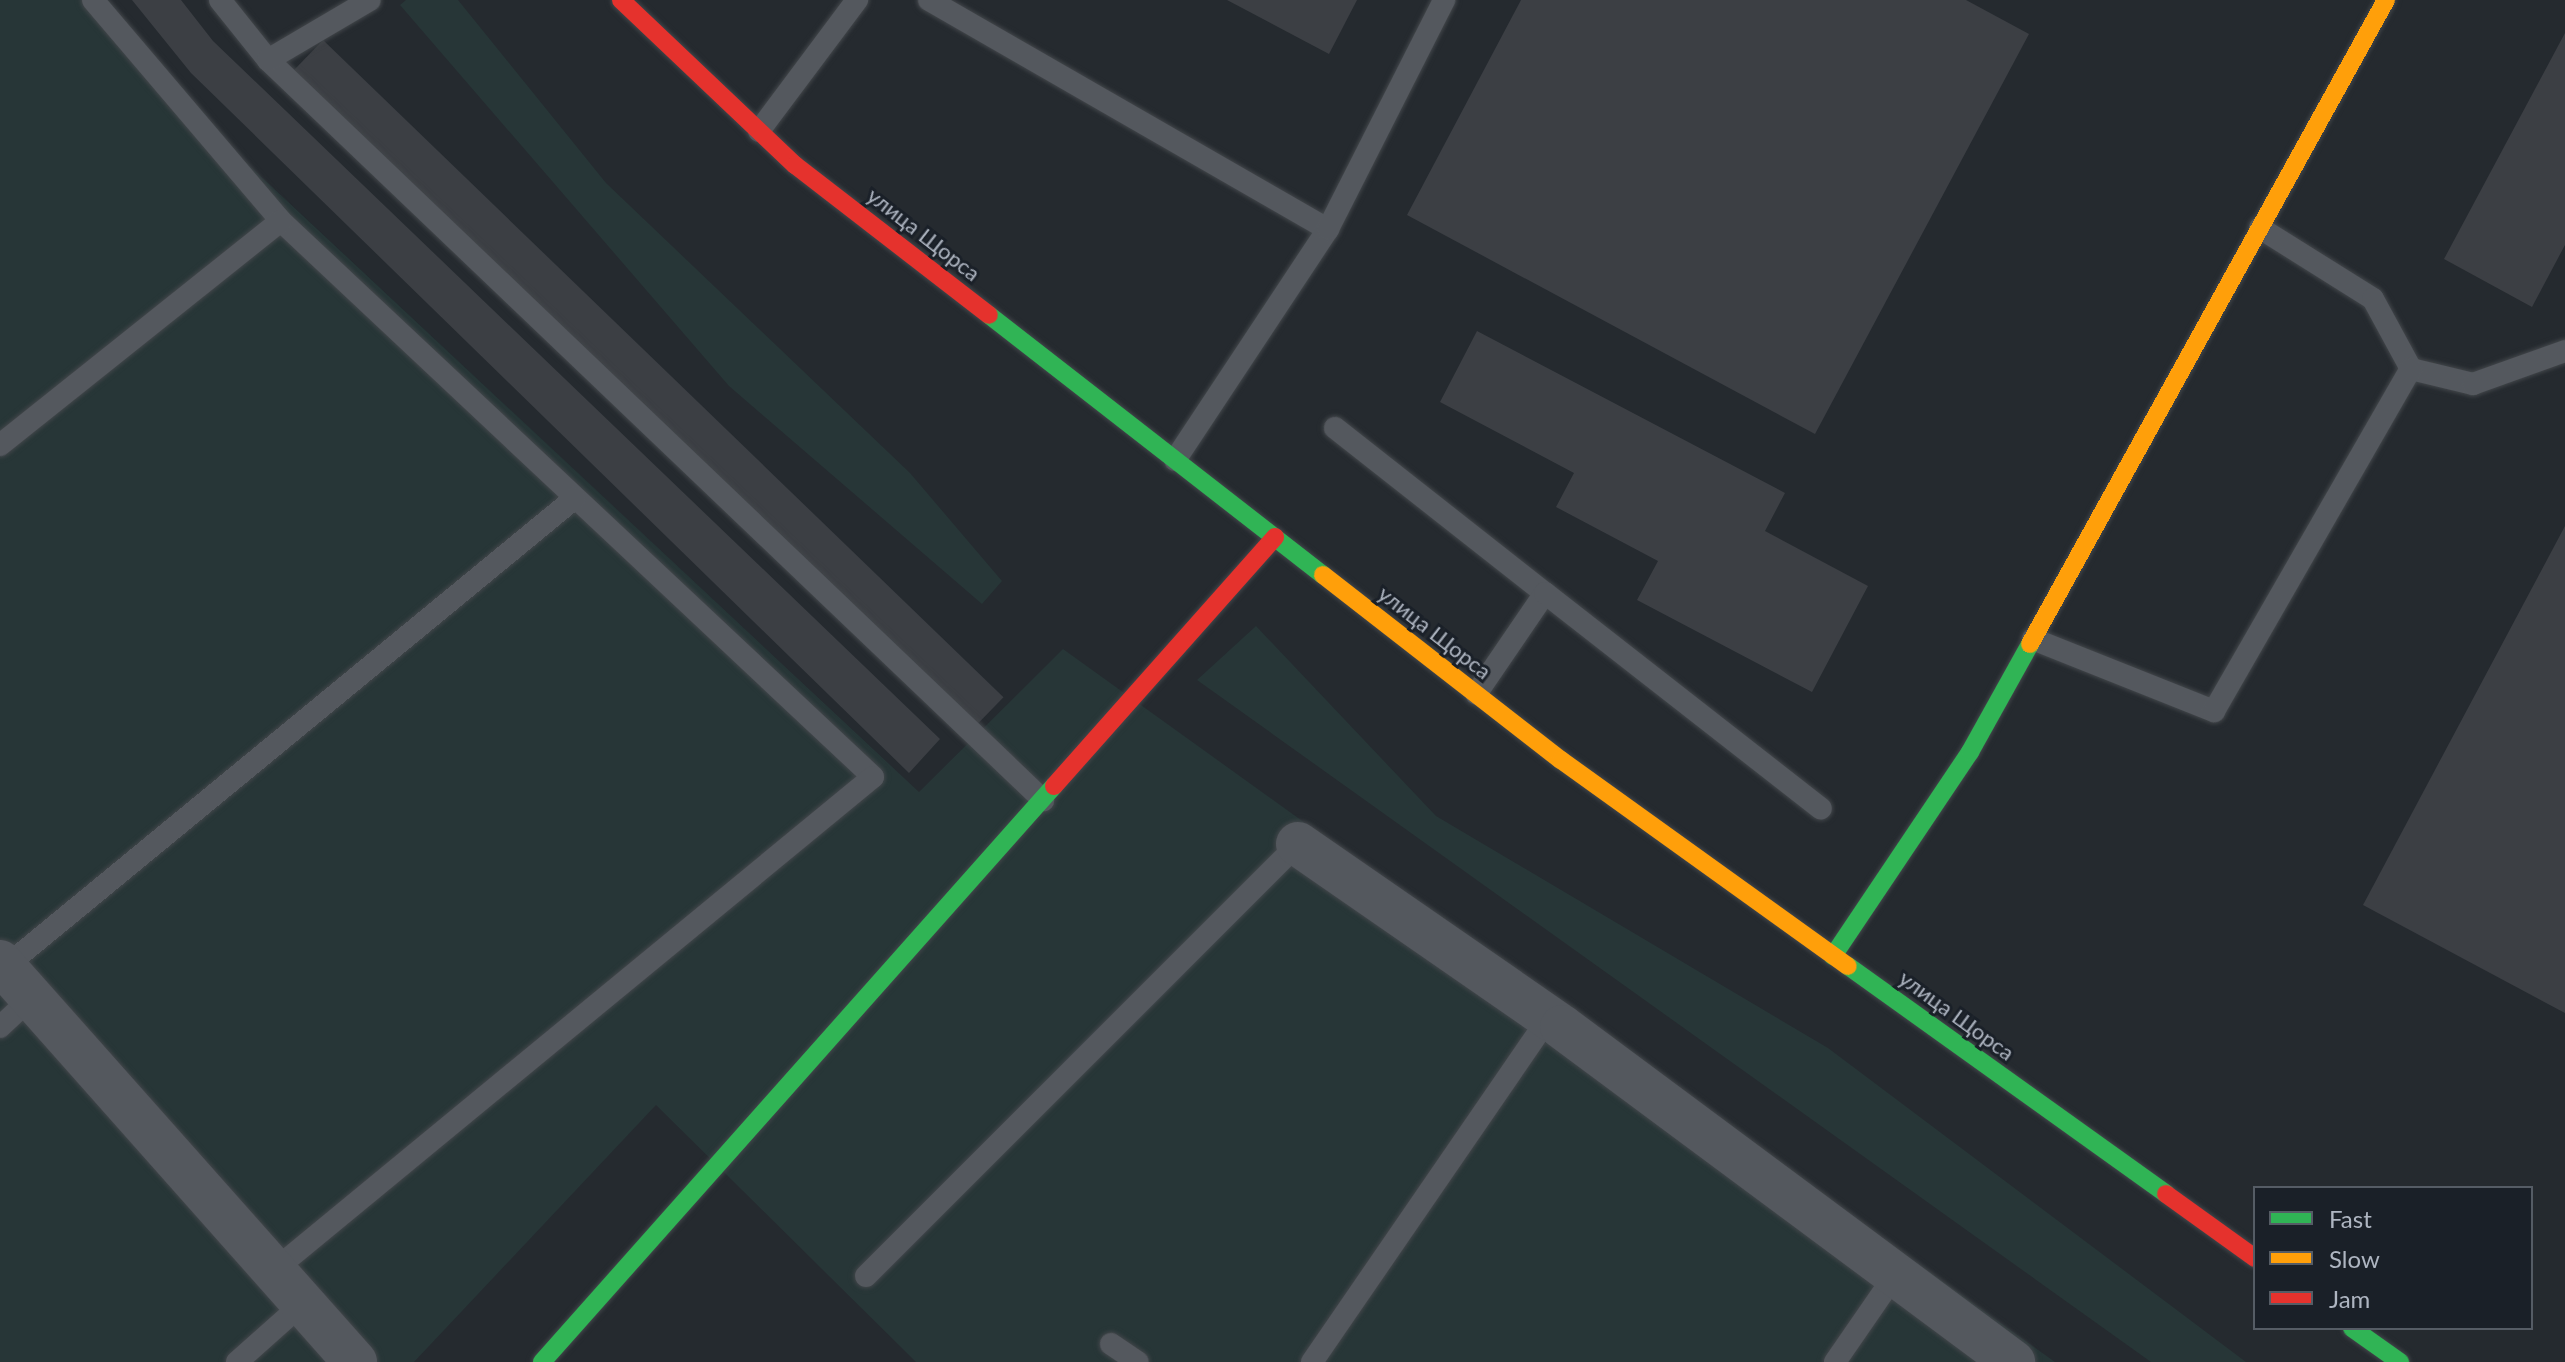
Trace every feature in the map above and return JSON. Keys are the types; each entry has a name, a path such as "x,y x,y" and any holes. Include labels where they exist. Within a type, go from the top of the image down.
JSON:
{"street":[{"name":"улица Щорса","path":"621,0 795,165 1476,694 1833,956 2253,1257"},
{"path":"1833,956 1936,806 2033,639 2386,0"},
{"path":"542,1362 1275,537"},
{"path":"1298,844 1548,1018 2013,1362"},
{"path":"12,976 355,1362"},
{"path":"2355,1330 2400,1362"}],"lane":[{"path":"93,0 281,221 873,777 273,1271"},
{"path":"220,0 268,60 1043,800"},
{"path":"268,60 370,0"},
{"path":"759,131 857,0"},
{"path":"929,0 1328,229"},
{"path":"1175,460 1328,229 1444,0"},
{"path":"0,445 281,221"},
{"path":"2260,228 2373,299 2411,369 2473,384 2565,351"},
{"path":"2033,639 2214,711 2411,369"},
{"path":"1335,428 1821,809"},
{"path":"0,1027 12,976 575,498"},
{"path":"1476,694 1545,593"},
{"path":"866,1276 1298,844"},
{"path":"1312,1362 1548,1018"},
{"path":"1835,1362 1895,1275"},
{"path":"237,1362 302,1304"},
{"path":"1111,1344 1138,1362"}],"shaded area":[{"path":"0,0 97,0 175,96 919,792 1063,649 2055,1362 916,1362 656,1105 414,1362 0,1362"},
{"path":"406,0 458,0 606,183 910,473 1002,581 982,604 729,386 400,5"},
{"path":"1256,626 1436,816 1828,1048 2246,1362 2151,1362 1197,680"}],"building":[{"path":"132,0 181,0 213,41 940,739 909,773 191,73"},
{"path":"1227,0 1357,0 1329,54"},
{"path":"1521,0 1966,0 2029,34 1815,434 1407,215"},
{"path":"2565,33 2565,245 2532,307 2444,259"},
{"path":"323,40 1003,697 974,727 294,70"},
{"path":"1477,331 1785,493 1765,531 1868,586 1812,692 1637,600 1658,561 1556,507 1574,473 1440,402"},
{"path":"2565,526 2565,1013 2363,905"}],"traffic: fast":[{"path":"989,315 1323,575"},
{"path":"1833,956 1970,752 2030,644"},
{"path":"542,1362 1054,786"},
{"path":"1848,966 2166,1194"},
{"path":"2355,1330 2400,1362"}],"traffic: slow":[{"path":"2030,644 2386,0"},
{"path":"1323,575 1561,760 1848,966"}],"traffic: jam":[{"path":"621,0 795,165 989,315"},
{"path":"1054,786 1275,537"},
{"path":"2166,1194 2253,1257"}]}
